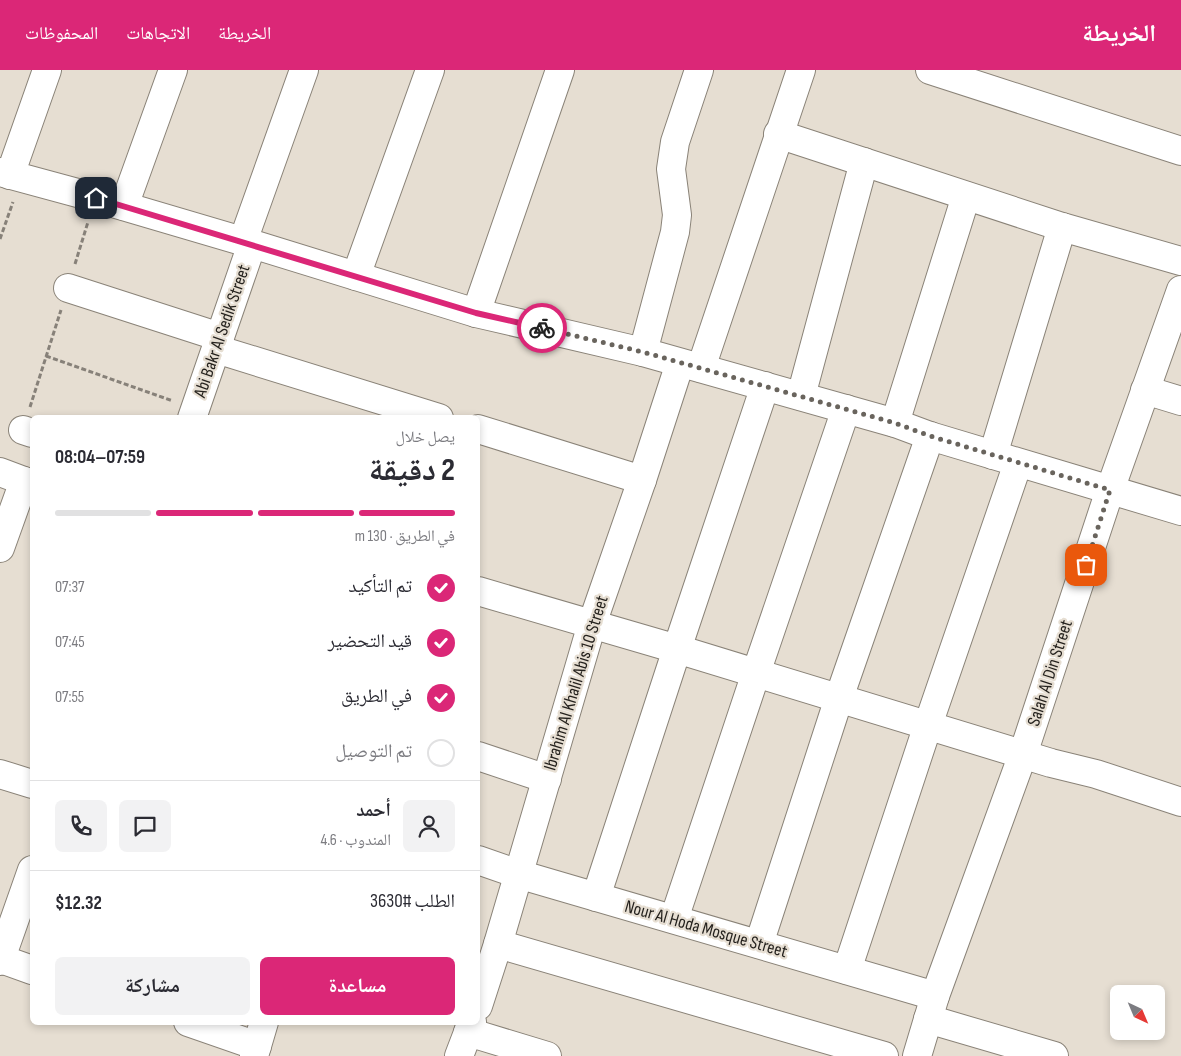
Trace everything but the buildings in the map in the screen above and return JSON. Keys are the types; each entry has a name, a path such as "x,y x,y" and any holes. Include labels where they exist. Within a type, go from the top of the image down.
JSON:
{"street":[{"path":"47,70 11,175 248,242 476,313 643,352 801,396 1181,511"},
{"path":"124,206 174,70"},
{"name":"Abi Bakr Al Sedik Street","path":"193,413 218,343 248,242 304,70"},
{"path":"356,276 430,70"},
{"path":"476,313 560,70"},
{"path":"643,352 675,232 677,215 671,169 674,142 699,70"},
{"name":"Ibrahim Al Khalil Abis 10 Street","path":"480,993 498,944 592,624 642,480 690,365 778,134 800,70"},
{"path":"930,70 1181,151"},
{"path":"778,134 1062,227 1181,262"},
{"path":"801,396 864,162"},
{"path":"895,423 966,196"},
{"path":"993,455 1062,227"},
{"path":"68,288 218,343 430,415"},
{"name":"Salah Al Din Street","path":"917,1056 931,1007 1023,754 1110,490 1181,290"},
{"path":"596,897 765,386"},
{"path":"1145,390 1181,401"},
{"path":"674,919 846,409"},
{"path":"480,430 642,480"},
{"path":"759,944 839,698 930,436"},
{"path":"847,970 1018,462"},
{"path":"0,548 19,479"},
{"path":"480,592 756,672 1023,754 1096,774 1181,802"},
{"path":"480,757 547,779"},
{"path":"0,774 30,783"},
{"name":"Nour Al Hoda Mosque Street","path":"480,861 518,874 847,970 931,1007 1054,1056"},
{"path":"30,876 0,960 30,969"},
{"path":"498,944 884,1056"},
{"path":"199,1025 259,1042"},
{"path":"467,1037 547,1056"}],"path":[{"path":"0,239 11,175"},
{"path":"32,415 46,356 96,198"},
{"path":"46,356 193,413"}],"way so far":[{"path":"542,328 643,352 895,423 930,436 1110,490 1086,565"}],"route":[{"path":"96,198 476,313 542,328"}]}
